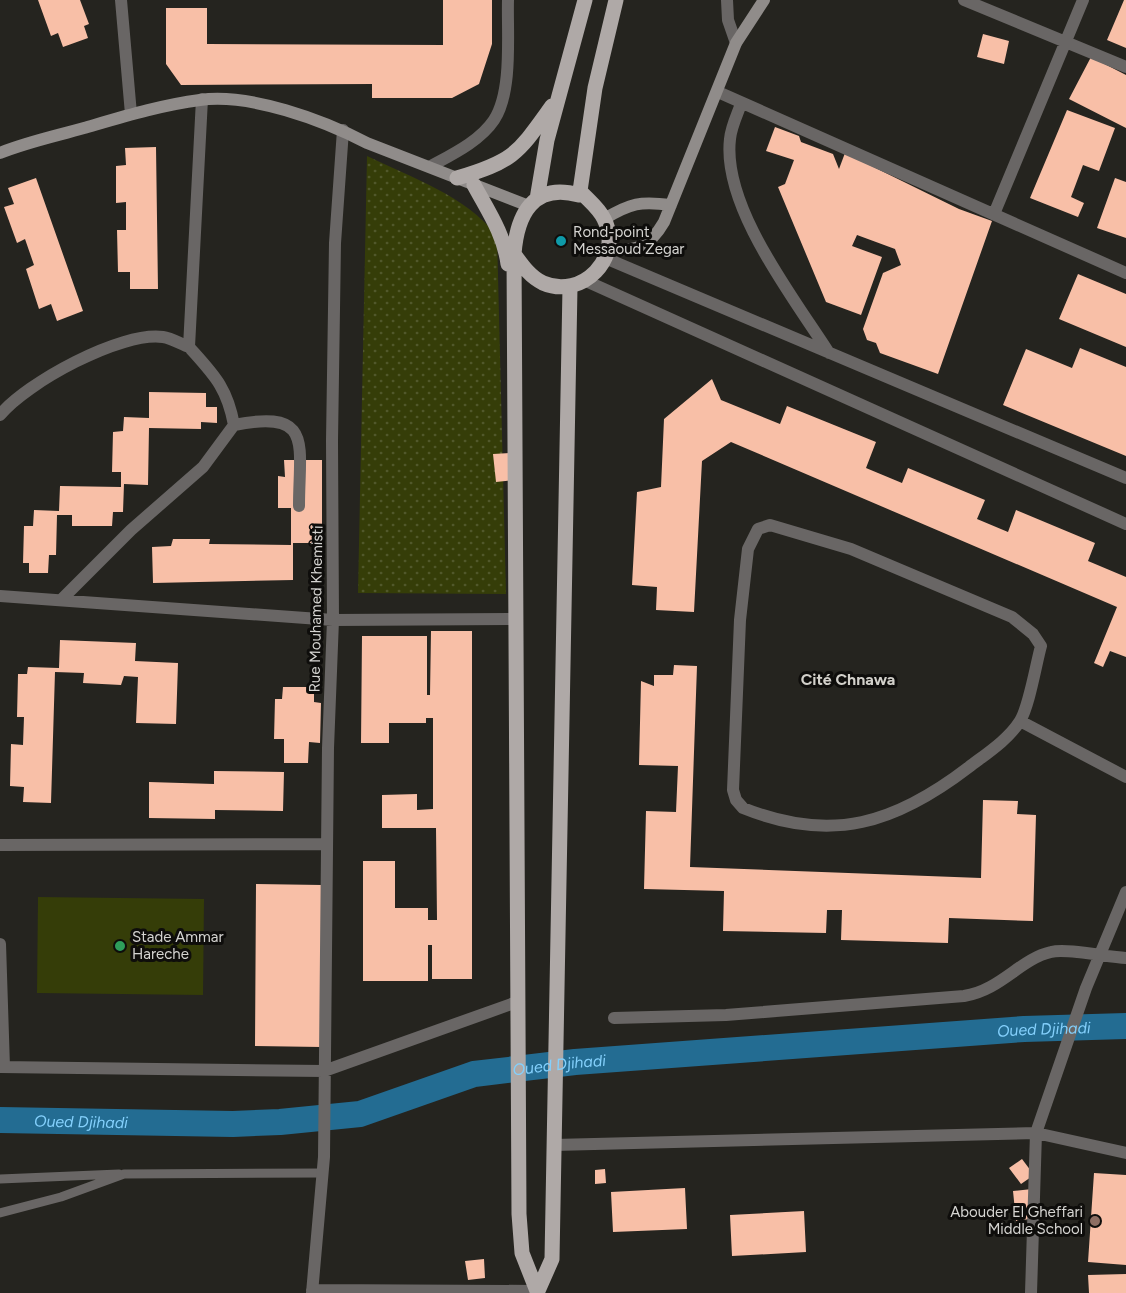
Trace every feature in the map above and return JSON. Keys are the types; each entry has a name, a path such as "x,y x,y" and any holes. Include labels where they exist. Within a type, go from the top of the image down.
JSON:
{"main road":[{"path":"537,1292 522,1253 518,1110 514,254 516,228 533,203 547,140 585,0"},
{"path":"0,153 131,114 202,99 234,100 275,108 343,130 368,143 474,185 533,203 554,193 579,195 596,88 616,0"},
{"path":"607,254 631,250 654,239 671,205 736,43 764,0"},
{"path":"457,178 499,165 521,149 558,98"},
{"path":"474,185 506,247 514,303"},
{"path":"514,254 531,276 542,282 570,287 586,281 599,268 607,254 609,235 604,219 580,191"},
{"path":"604,219 630,204 643,201 671,205"},
{"path":"537,1292 552,1259 570,287"}],"street":[{"path":"121,0 131,114"},
{"path":"430,166 473,141 494,120 502,102 507,59 507,0"},
{"path":"727,0 728,20 736,43"},
{"path":"964,0 1126,67"},
{"path":"994,214 1083,0"},
{"path":"718,92 1126,273"},
{"path":"189,347 202,99"},
{"path":"741,104 730,138 732,166 743,207 770,261 829,353"},
{"name":"Rue Mouhamed Khemisti","path":"322,1173 333,620 332,441 335,243 343,130"},
{"path":"607,254 829,353 1126,478"},
{"path":"586,281 1126,524"},
{"path":"0,414 39,382 73,362 109,348 163,337 189,347 217,378 230,398 234,425 203,467 130,530 63,599"},
{"path":"234,425 272,420 282,421 294,430 299,443 300,506"},
{"path":"770,525 850,549 1012,617 1033,634 1041,646 1020,721 995,748 951,781 902,811 867,823 804,826 743,808 736,800 733,790 740,620 748,549 758,529 770,525"},
{"path":"0,596 333,620 516,619"},
{"path":"1020,721 1126,777"},
{"path":"0,845 327,844"},
{"path":"1031,1293 1036,1132 1098,956 1126,892"},
{"path":"0,944 2,1067 324,1071 518,1002"},
{"path":"614,1018 726,1015 964,996 985,992 1036,958 1051,952 1126,958"},
{"path":"554,1145 1036,1132 1126,1153"},
{"path":"322,1173 312,1291 537,1292"}],"lane":[{"path":"0,1179 87,1173 322,1173"},
{"path":"0,1213 61,1197 124,1174"}],"green space":[{"path":"367,156 454,198 470,209 497,236 506,594 358,593"},
{"name":"Stade Ammar Hareche","path":"38,897 204,899 203,995 37,993"}],"building":[{"path":"38,0 80,0 89,24 84,26 88,38 63,47 58,33 51,36"},
{"path":"443,0 492,0 492,44 479,84 452,98 372,98 372,84 181,85 166,64 166,8 207,8 207,44 443,45"},
{"path":"1124,0 1126,0 1126,48 1107,40"},
{"path":"983,34 1009,41 1004,64 977,57"},
{"path":"1091,57 1126,75 1126,128 1069,99"},
{"path":"1067,110 1115,128 1099,171 1083,165 1071,197 1084,203 1078,217 1030,198"},
{"path":"775,127 799,136 801,142 833,154 839,169 845,153 959,209 992,221 938,374 880,353 876,343 867,340 863,329 883,273 901,265 895,249 857,235 852,246 882,257 861,315 826,302 778,187 785,184 794,160 766,151"},
{"path":"156,147 158,289 130,289 130,272 118,272 117,230 126,230 126,202 116,203 116,166 126,165 125,148"},
{"path":"36,178 83,311 57,321 51,304 39,309 26,269 34,265 25,239 17,243 4,207 14,204 8,188"},
{"path":"1115,178 1126,182 1126,238 1097,228"},
{"path":"1078,274 1126,294 1126,347 1059,319"},
{"path":"1080,348 1126,367 1126,456 1003,405 1026,349 1072,368"},
{"path":"712,379 721,400 780,424 787,406 876,442 866,468 902,483 908,468 985,500 977,519 1008,532 1016,510 1095,543 1088,561 1126,577 1126,657 1110,651 1103,667 1094,663 1117,607 731,442 702,461 694,612 656,610 657,587 632,585 637,492 661,487 664,419"},
{"path":"149,392 206,393 206,407 217,407 217,423 201,422 201,429 149,428 148,485 124,484 123,512 113,512 112,526 72,526 72,515 57,515 56,555 49,555 48,573 29,573 29,563 23,563 24,526 33,526 34,510 59,511 60,486 121,487 121,472 112,472 113,432 123,431 124,417 149,418"},
{"path":"511,453 514,480 496,482 493,454"},
{"path":"284,460 322,460 322,530 314,530 314,543 293,543 293,580 153,583 152,547 171,546 173,539 210,539 209,544 291,545 291,508 278,508 278,476 285,477"},
{"path":"431,631 472,631 472,979 432,979 432,945 428,945 428,981 363,981 363,861 395,861 395,908 428,908 428,920 437,920 436,828 382,828 382,795 417,794 417,810 433,809 433,718 426,718 426,723 389,723 389,743 361,743 362,636 427,636 427,695 430,695"},
{"path":"60,640 136,643 135,661 178,663 176,724 136,723 138,677 124,676 121,685 83,683 84,673 55,672 51,803 23,802 24,787 10,786 11,744 23,745 24,717 17,717 18,674 27,674 28,667 59,668"},
{"path":"674,665 697,666 690,867 981,878 983,800 1018,801 1017,814 1036,815 1033,921 949,918 948,943 841,940 842,910 827,910 826,933 723,931 724,891 644,889 646,811 676,812 678,766 639,765 641,681 654,686 654,675 673,675"},
{"path":"283,687 314,687 314,702 321,703 320,743 309,742 308,763 284,763 284,739 274,739 275,699 282,699"},
{"path":"214,771 284,772 283,811 215,810 215,819 149,818 149,782 214,784"},
{"path":"256,884 322,885 321,1047 255,1046"},
{"path":"1022,1159 1034,1175 1021,1184 1009,1168"},
{"path":"605,1169 606,1183 595,1184 595,1170"},
{"path":"1094,1173 1126,1175 1126,1265 1088,1262"},
{"path":"685,1188 687,1229 613,1232 611,1192"},
{"path":"1032,1189 1036,1218 1016,1221 1013,1191"},
{"path":"804,1211 806,1252 732,1256 730,1215"},
{"path":"484,1259 485,1278 468,1280 465,1261"},
{"path":"1126,1274 1126,1293 1089,1293 1088,1275"}],"waterway":[{"name":"Oued Djihadi","path":"0,1120 233,1124 280,1122 360,1114 474,1074 575,1062 1024,1029 1126,1026"}],"place":[{"name":"Rond-point Messaoud Zegar","path":"561,241"},
{"name":"Stade Ammar Hareche","path":"120,946"},
{"name":"Abouder El Gheffari Middle School","path":"1095,1221"}],"district":[{"name":"Cité Chnawa","path":"848,679"}]}
